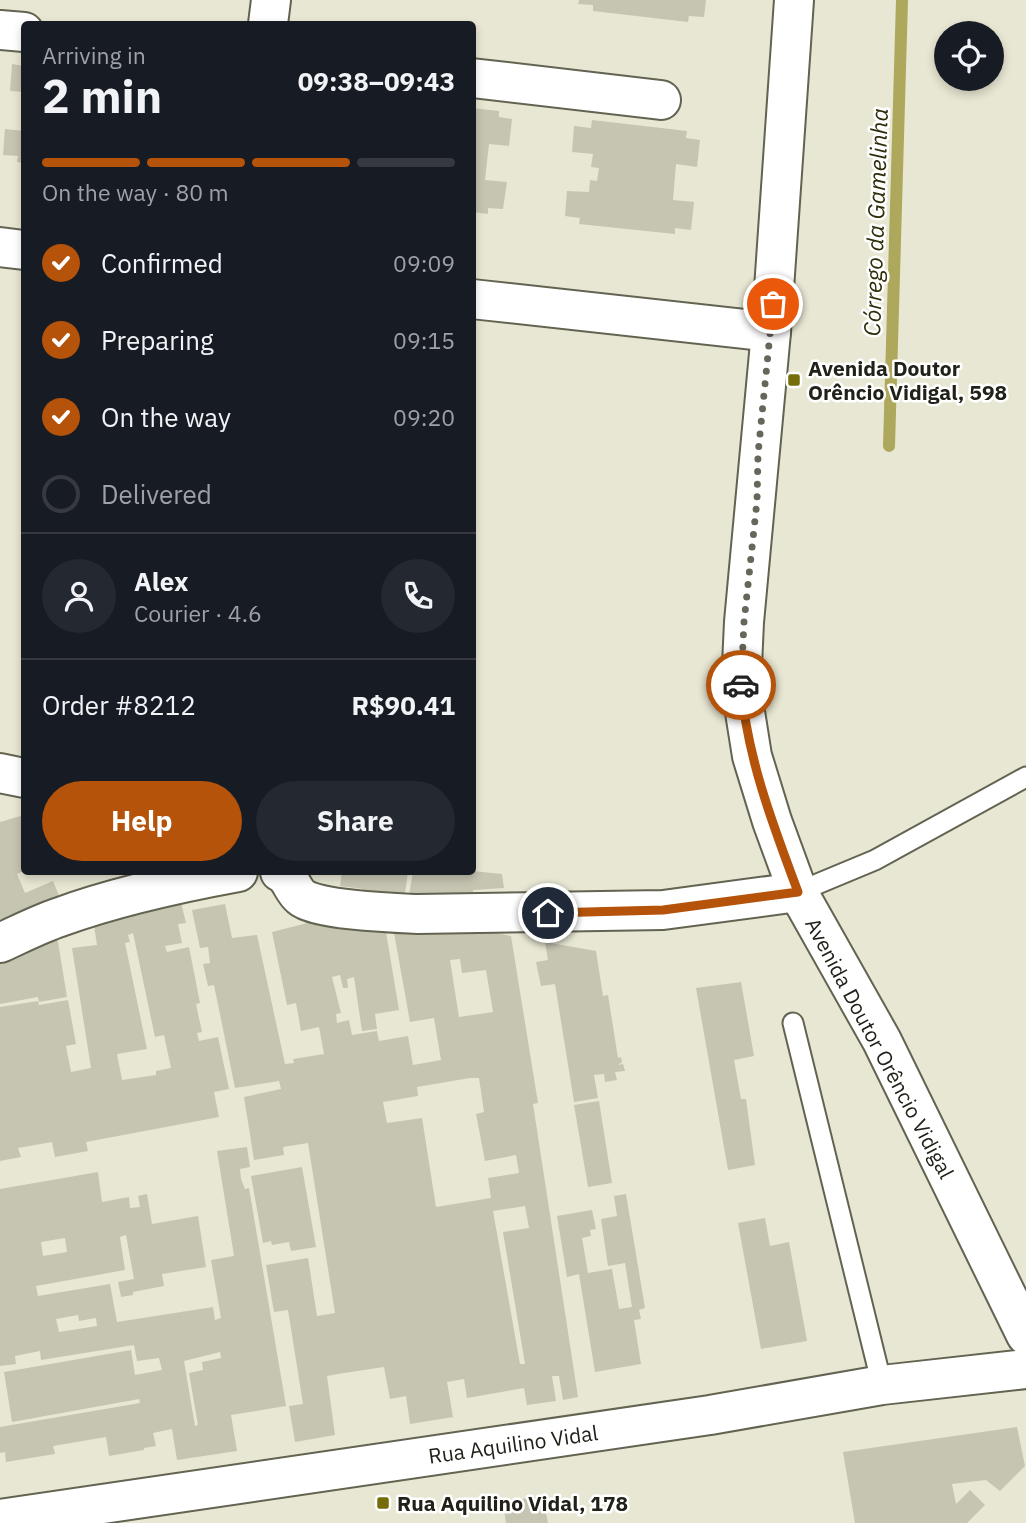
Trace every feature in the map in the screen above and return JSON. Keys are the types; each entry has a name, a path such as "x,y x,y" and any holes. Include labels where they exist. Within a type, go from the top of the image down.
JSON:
{"street":[{"path":"268,21 271,0"},
{"name":"Avenida Doutor Orêncio Vidigal","path":"794,0 771,332 744,622 741,687 752,756 798,892 882,1041 1026,1335"},
{"path":"0,30 21,32"},
{"path":"476,78 661,100"},
{"path":"0,247 21,250"},
{"path":"476,299 771,332"},
{"path":"0,773 21,777"},
{"path":"0,943 59,917 104,903 183,882 222,875"},
{"path":"286,875 301,897 313,903 417,914 663,910 798,892"},
{"name":"Rua Aquilino Vidal","path":"0,1519 683,1419 882,1385 1026,1369"}],"lane":[{"path":"798,892 875,860 1026,776"},
{"path":"793,1023 882,1385"}],"building":[{"path":"579,0 706,0 704,17 689,16 688,22 593,11 593,5 578,4"},
{"path":"12,64 21,66 21,92 10,91"},
{"path":"476,108 499,111 499,117 512,119 509,146 489,144 485,180 507,182 503,209 488,208 488,214 476,212"},
{"path":"592,120 687,131 686,138 700,140 697,167 676,164 673,200 694,202 691,230 675,228 675,234 579,224 580,218 565,216 567,191 589,192 590,180 597,181 599,168 591,167 593,154 572,152 574,126 591,128"},
{"path":"5,129 21,131 21,163 17,162 18,156 3,155"},
{"path":"21,816 21,872 17,874 25,893 53,881 62,903 0,928 0,822"},
{"path":"476,871 502,874 504,888 473,890 476,904 407,906 412,875 476,875"},
{"path":"342,875 408,875 401,901 363,894 363,889 340,886"},
{"path":"179,894 186,923 178,924 182,943 165,946 167,952 189,947 200,1003 196,1004 202,1032 197,1033 199,1041 218,1037 229,1089 214,1092 219,1117 86,1142 88,1151 55,1157 52,1142 18,1148 21,1157 0,1161 0,1007 68,1000 76,1044 66,1046 71,1072 91,1068 72,948 97,945 93,919","holes":["133,933 155,1037 164,1035 171,1068 156,1071 156,1075 122,1080 117,1054 147,1049 125,943 130,942 128,935"]},
{"path":"225,904 232,938 257,935 285,1064 294,1063 293,1059 324,1054 319,1027 301,1031 296,1003 287,1005 272,932 327,918 385,926 399,1010 375,1014 377,1029 362,1031 354,977 347,979 348,988 343,988 340,975 332,977 341,1013 336,1014 337,1023 349,1020 352,1035 377,1031 379,1041 408,1036 413,1065 441,1060 434,1018 410,1022 393,927 480,930 511,936 538,1103 533,1104 578,1397 563,1400 559,1376 552,1376 556,1401 527,1405 524,1388 467,1398 464,1379 447,1382 453,1417 410,1424 406,1396 390,1399 384,1367 344,1373 327,1376 335,1435 295,1442 289,1406 303,1404 288,1310 274,1312 266,1265 308,1258 317,1316 335,1313 308,1143 283,1147 284,1155 254,1160 244,1097 281,1089 279,1081 235,1088 214,985 208,986 203,964 210,963 208,947 200,948 192,910","holes":["460,959 462,973 486,970 493,1012 459,1017 450,960","479,1078 484,1112 476,1114 485,1161 516,1155 519,1173 488,1178 491,1198 436,1207 422,1118 387,1123 383,1102 418,1096 417,1087","525,1206 529,1228 503,1232 525,1364 520,1364 493,1211"]},
{"path":"56,930 67,997 39,1002 38,997 0,1004 0,956"},
{"path":"545,942 596,951 603,996 608,995 618,1058 621,1057 622,1062 618,1065 623,1064 625,1071 615,1072 617,1080 605,1082 604,1074 594,1075 598,1098 574,1102 555,984 541,986 536,962 548,960"},
{"path":"741,982 754,1056 734,1060 741,1099 746,1099 755,1165 728,1170 696,988"},
{"path":"599,1101 612,1183 588,1187 574,1105"},
{"path":"247,1147 250,1167 240,1169 241,1179 245,1189 249,1188 286,1406 231,1415 237,1451 177,1460 172,1429 153,1433 156,1446 144,1450 109,1456 106,1437 53,1446 55,1454 6,1462 5,1452 0,1453 0,1427 140,1403 139,1399 12,1422 4,1372 131,1350 135,1375 162,1370 159,1358 137,1361 134,1345 41,1360 40,1351 15,1356 16,1364 0,1366 0,1189 98,1172 102,1202 129,1197 130,1208 140,1207 138,1196 147,1194 152,1224 198,1216 206,1267 162,1274 164,1286 121,1297 118,1282 134,1279 126,1235 120,1237 125,1270 36,1286 38,1296 110,1284 117,1322 213,1307 215,1320 221,1318 211,1260 234,1256 217,1151","holes":["65,1238 67,1252 43,1256 41,1242","78,1315 79,1321 96,1318 97,1326 59,1332 56,1319","220,1352 221,1358 202,1362 203,1370 189,1373 198,1425 195,1426 184,1361"]},
{"path":"302,1167 316,1247 291,1251 289,1242 272,1245 271,1241 263,1243 251,1176"},
{"path":"626,1194 645,1308 639,1310 641,1319 634,1320 641,1364 595,1372 579,1274 567,1277 557,1216 592,1210 596,1229 590,1230 591,1236 582,1238 588,1273 612,1269 619,1309 632,1307 625,1263 608,1266 601,1219 617,1216 614,1196"},
{"path":"765,1218 770,1246 789,1242 807,1341 761,1349 738,1223"},
{"path":"1017,1427 1025,1466 1000,1491 986,1480 952,1484 956,1504 970,1490 985,1505 967,1523 855,1523 843,1452"},
{"path":"543,1496 548,1523 506,1523 503,1502"}],"waterway":[{"name":"Córrego da Gamelinha","path":"889,446 902,0"}],"way so far":[{"path":"741,685 744,622 757,501 758,454 773,304"}],"place":[{"name":"Avenida Doutor Orêncio Vidigal, 598","path":"794,380"},
{"name":"Rua Aquilino Vidal, 178","path":"383,1503"}],"route":[{"path":"548,913 663,910 798,892 752,756 741,685"}]}
